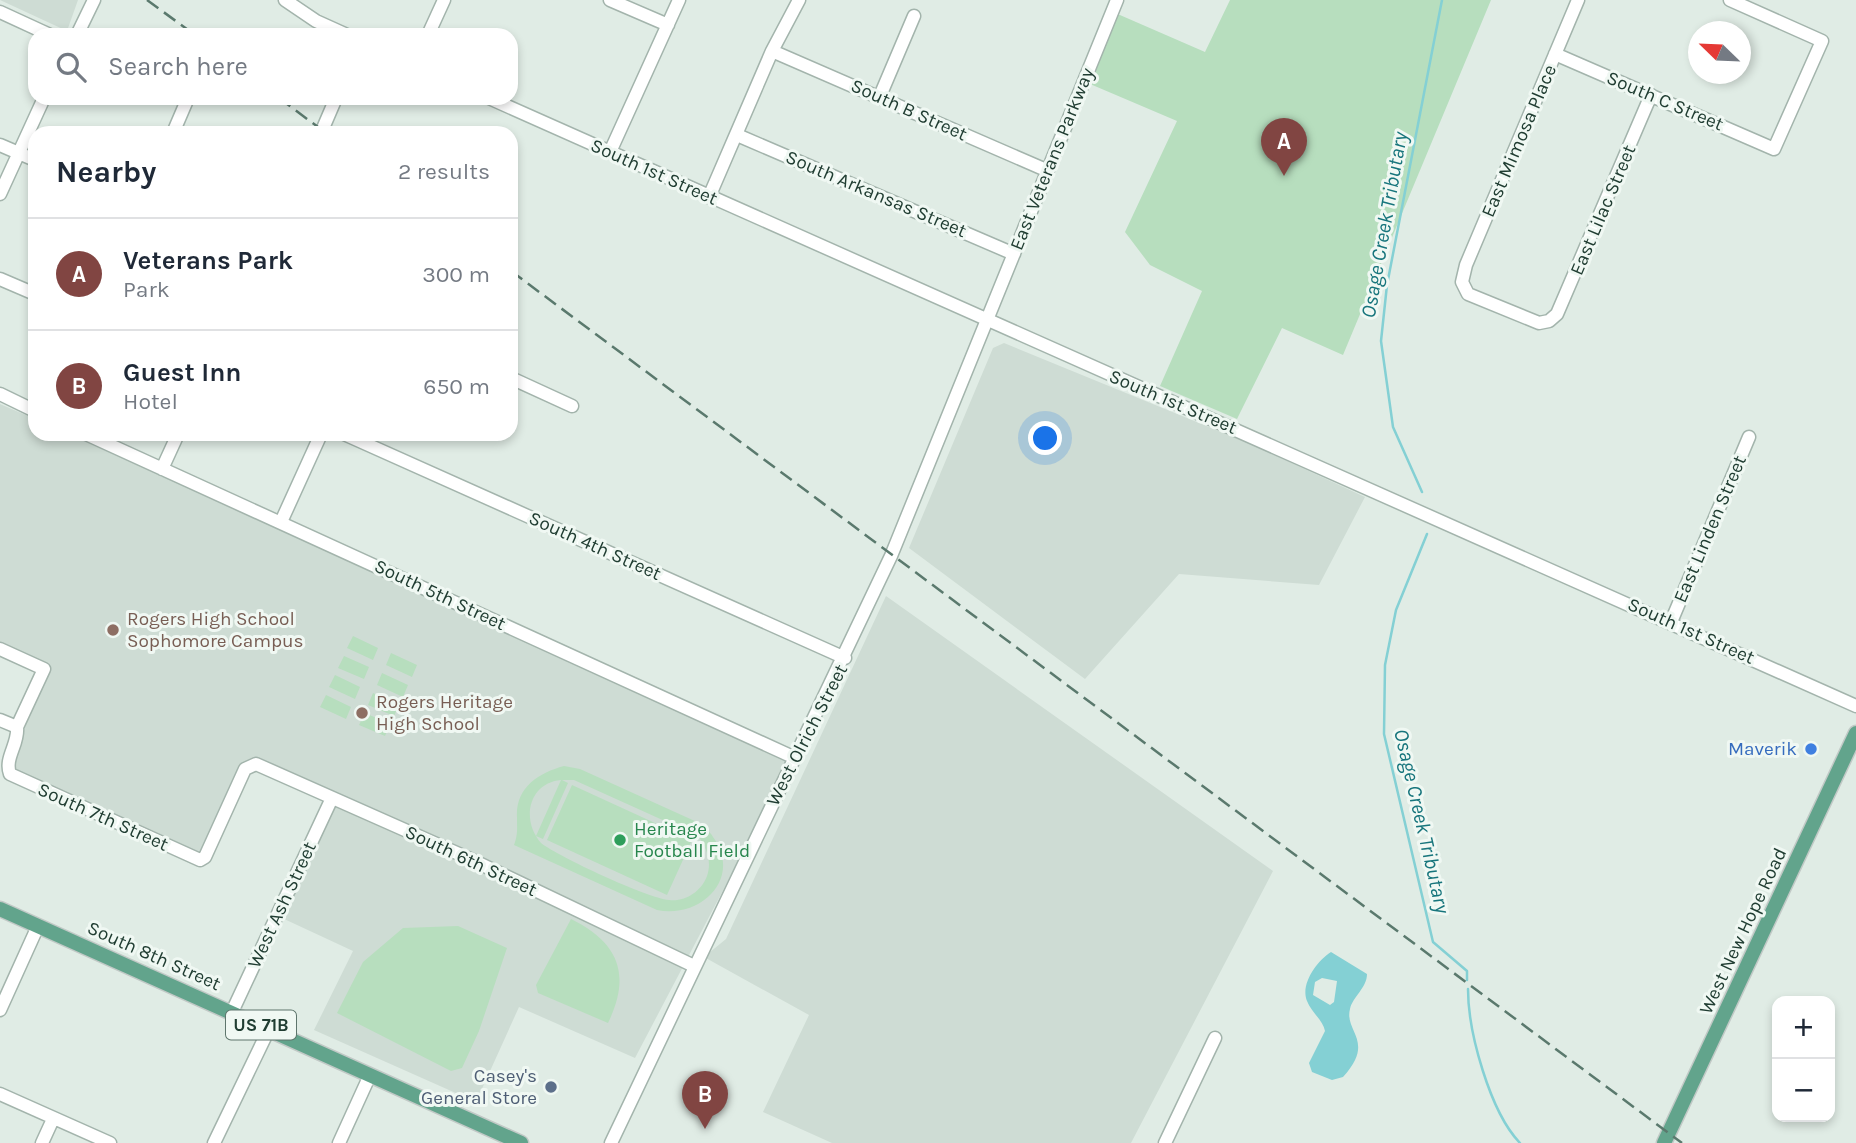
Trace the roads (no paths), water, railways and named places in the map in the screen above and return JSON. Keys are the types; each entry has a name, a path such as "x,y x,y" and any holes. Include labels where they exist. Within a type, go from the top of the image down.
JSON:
{"main road":[{"name":"West New Hope Road","path":"1664,1143 1856,733"},
{"name":"South 8th Street","path":"0,909 521,1143"}],"street":[{"path":"77,28 85,0"},
{"path":"79,28 94,0"},
{"path":"285,0 332,28"},
{"path":"431,28 444,0"},
{"path":"610,0 668,25"},
{"path":"610,152 679,0"},
{"path":"709,197 772,51 799,0"},
{"name":"East Veterans Parkway","path":"986,319 1117,0"},
{"name":"East Mimosa Place","path":"1549,321 1539,323 1477,300 1468,294 1462,282 1466,265 1578,0"},
{"name":"South C Street","path":"1555,54 1774,149 1822,41 1730,0"},
{"path":"0,12 35,28"},
{"path":"880,96 914,16"},
{"name":"South B Street","path":"772,51 1046,170"},
{"name":"East Lilac Street","path":"1549,321 1567,294 1651,95"},
{"path":"31,126 41,105"},
{"path":"176,126 185,105"},
{"path":"324,126 333,105"},
{"name":"South 1st Street","path":"505,105 1856,706"},
{"path":"0,194 28,133"},
{"name":"South Arkansas Street","path":"737,135 1014,254"},
{"path":"0,145 28,156"},
{"path":"0,279 28,292"},
{"name":"West Olrich Street","path":"611,1143 793,757 845,658 937,449 986,319"},
{"path":"518,381 572,406"},
{"path":"0,394 28,408"},
{"name":"East Linden Street","path":"1671,622 1749,436"},
{"name":"South 5th Street","path":"101,441 793,757"},
{"path":"162,469 175,441"},
{"path":"281,522 318,441"},
{"name":"South 4th Street","path":"360,441 845,658"},
{"path":"0,649 44,668 17,727 0,720"},
{"name":"South 7th Street","path":"17,727 18,737 7,765 9,774 200,860 205,857 245,769"},
{"name":"South 6th Street","path":"245,769 256,764 468,858 694,966"},
{"name":"West Ash Street","path":"232,1012 332,798"},
{"path":"0,1010 38,926"},
{"path":"214,1143 269,1029"},
{"path":"1165,1143 1215,1038"},
{"path":"339,1143 370,1074"},
{"path":"0,1094 110,1143"},
{"path":"42,1143 53,1119"}],"water":[{"path":"1331,952 1367,974 1365,984 1350,1009 1349,1017 1357,1038 1357,1054 1353,1065 1343,1077 1332,1080 1312,1072 1309,1063 1325,1031 1305,994 1311,974","holes":["1322,978 1337,981 1334,1002 1330,1005 1313,995 1315,982"]}],"waterway":[{"name":"Osage Creek Tributary","path":"1422,492 1393,427 1381,341 1387,285 1442,0"},
{"name":"Osage Creek Tributary","path":"1427,534 1396,610 1385,665 1384,734 1433,942 1467,971 1467,980"},
{"name":"Osage Creek Tributary","path":"1468,989 1472,1027 1490,1092 1499,1112 1520,1143"}],"railway":[{"path":"147,0 185,28"},
{"path":"288,105 317,126"},
{"path":"518,276 1682,1143"}],"place":[{"name":"Veterans Park","path":"1284,176"},
{"name":"Rogers High School Sophomore Campus","path":"113,630"},
{"name":"Rogers Heritage High School","path":"362,713"},
{"name":"Maverik","path":"1811,749"},
{"name":"Heritage Football Field","path":"620,840"},
{"name":"Casey's General Store","path":"551,1087"},
{"name":"Guest Inn","path":"705,1129"}]}
